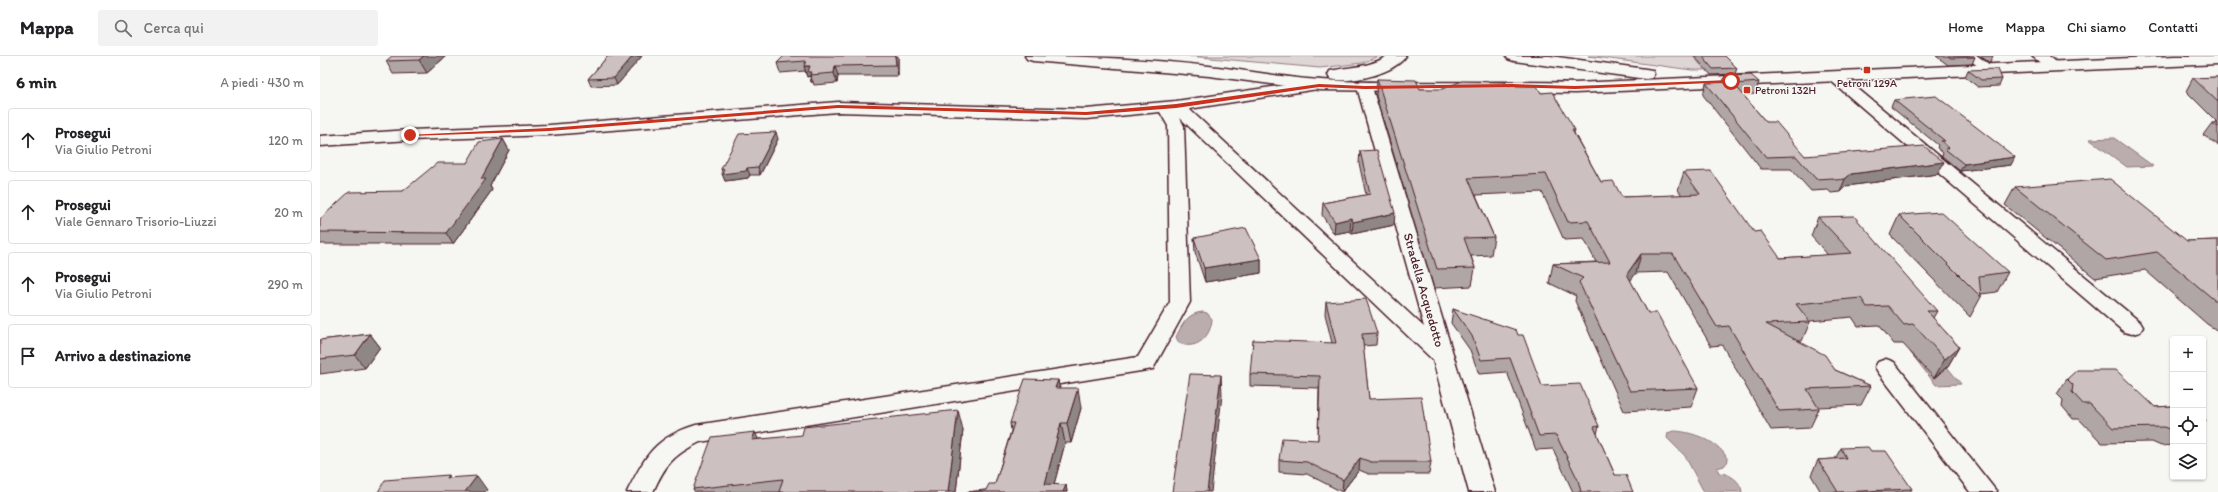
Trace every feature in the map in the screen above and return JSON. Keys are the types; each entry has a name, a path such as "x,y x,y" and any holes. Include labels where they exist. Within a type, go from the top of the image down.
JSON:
{"street":[{"path":"1033,56 1209,71 1312,76 1344,75 1368,72 1388,63 1398,56"},
{"path":"1514,56 1635,74 1731,81"},
{"path":"2039,56 2054,67"},
{"path":"1209,71 1319,85 1365,87 1512,86 1575,88 2218,59"},
{"path":"1512,86 1550,79 1557,73 1553,67 1541,60"},
{"path":"1835,76 2132,327"},
{"path":"320,141 418,134 549,130 838,106 1086,114 1171,107 1319,85"},
{"name":"Stradella Acquedotto","path":"1365,87 1482,492"},
{"path":"1171,107 1444,358"},
{"path":"640,492 654,463 675,444 696,434 1145,364 1180,302 1176,126 1171,107"},
{"path":"1886,367 1984,492"}],"lane":[{"path":"1971,56 1990,70"}],"shaded area":[{"path":"1189,56 1379,56 1362,63 1320,68"},
{"path":"1588,56 1693,56 1705,70 1692,70"},
{"path":"2114,138 2153,166 2127,167 2089,139"},
{"path":"1197,313 1207,313 1212,319 1211,326 1206,337 1197,344 1185,345 1179,343 1176,337 1186,320"},
{"path":"1934,351 1961,384 1936,385 1910,352"},
{"path":"1673,431 1697,435 1713,443 1719,448 1725,454 1728,461 1724,466 1717,468 1719,473 1727,474 1734,478 1739,484 1742,492 1704,492 1685,456 1667,438 1668,433"}],"building":[{"path":"392,56 424,56 419,60 386,61"},
{"path":"608,56 633,56 614,78 588,79"},
{"path":"784,56 895,56 896,65 835,66 834,73 810,75 811,72 808,72 810,66 804,66 806,61 777,63"},
{"path":"1702,56 1725,56 1737,68 1713,69"},
{"path":"1948,56 1974,56 1975,57 1951,58"},
{"path":"1998,69 2002,79 1981,80 1968,70"},
{"path":"1751,75 1759,82 1734,84 1766,122 1776,122 1805,156 1924,146 1944,162 1851,174 1845,179 1836,180 1833,178 1816,179 1796,156 1766,157 1706,83 1730,82 1725,76"},
{"path":"2218,77 2218,102 2193,78"},
{"path":"1377,79 1416,80 1420,89 1442,89 1462,81 1505,82 1508,86 1537,86 1541,93 1552,92 1575,130 1572,130 1601,182 1613,181 1622,197 1700,194 1684,172 1711,171 1754,232 1761,231 1780,258 1852,253 1818,217 1854,216 1937,311 1927,311 1959,347 1945,359 1913,324 1904,325 1888,306 1867,307 1861,298 1796,304 1810,322 1766,324 1825,355 1835,370 1871,386 1807,389 1819,409 1779,411 1729,326 1717,327 1673,254 1641,254 1627,274 1648,313 1657,313 1698,388 1630,391 1579,282 1583,278 1553,264 1610,262 1588,221 1568,222 1546,174 1468,178 1494,237 1464,238 1475,268 1437,269"},
{"path":"1936,96 2015,157 1964,164 1945,149 1949,148 1941,141 1945,141 1894,100"},
{"path":"2212,123 2218,123 2218,127"},
{"path":"776,132 758,167 747,168 746,171 722,174 724,169 721,169 739,134"},
{"path":"503,139 481,179 486,179 446,233 320,232 320,219 349,192 403,191 437,163 467,163 479,142"},
{"path":"1377,150 1395,213 1353,222 1351,218 1335,222 1323,203 1370,194 1360,151"},
{"path":"2110,179 2187,241 2218,240 2218,303 2157,252 2106,260 2015,187"},
{"path":"1941,212 2008,272 1979,276 1981,297 1899,215"},
{"path":"1246,228 1261,259 1204,268 1194,238"},
{"path":"1366,299 1377,333 1362,334 1369,399 1421,397 1431,462 1371,462 1360,458 1343,480 1307,462 1279,460 1282,438 1318,440 1320,376 1250,374 1253,340 1336,343 1326,302"},
{"path":"1453,309 1516,330 1518,335 1523,335 1542,386 1580,384 1599,426 1594,427 1615,475 1626,475 1633,492 1581,492 1578,480 1556,435 1539,436 1510,358 1481,360 1472,336"},
{"path":"370,334 355,355 320,359 320,340"},
{"path":"2077,370 2116,370 2155,407 2170,406 2170,430 2164,427 2113,428 2090,404 2083,404 2072,392 2073,385 2067,379"},
{"path":"1190,374 1221,375 1207,492 1172,492"},
{"path":"1025,379 1058,380 1055,388 1078,388 1067,423 1061,423 1045,484 1066,485 1063,492 967,492 986,490 989,484 995,484 1014,423 1010,423"},
{"path":"958,410 948,492 779,492 783,479 693,489 712,437 755,432 752,440 802,435 804,427"},
{"path":"1868,447 1871,451 1886,451 1912,489 1838,492 1818,460 1846,458 1841,448"},
{"path":"448,475 446,478 477,476 465,492 378,492 385,480"}],"place":[{"name":"Petroni 129A","path":"1867,70"},
{"name":"Petroni 132H","path":"1747,90"}],"route":[{"path":"410,135 549,130 838,106 1086,114 1176,106 1319,85 1365,87 1512,86 1575,88 1731,81"}]}
